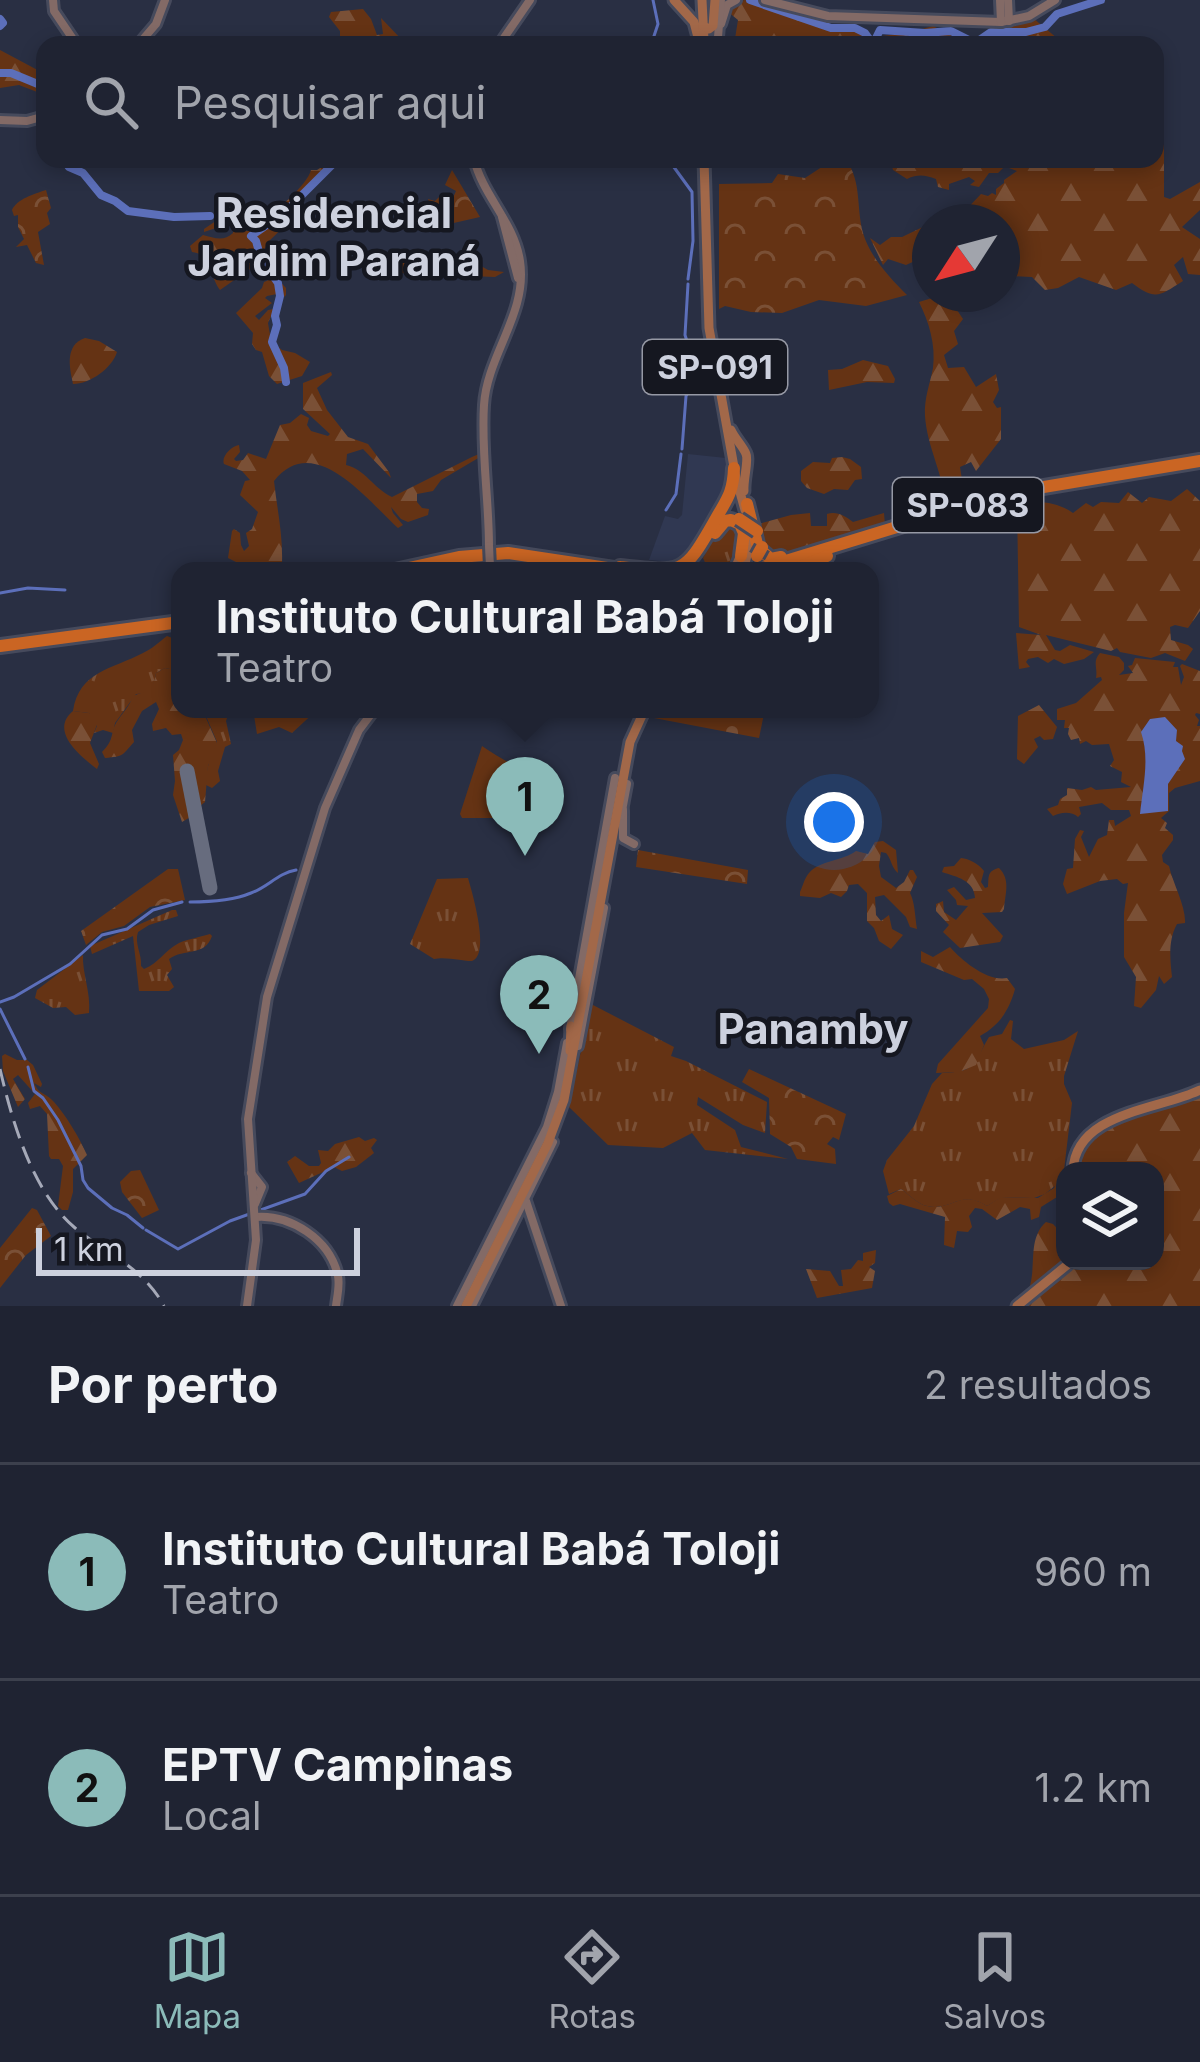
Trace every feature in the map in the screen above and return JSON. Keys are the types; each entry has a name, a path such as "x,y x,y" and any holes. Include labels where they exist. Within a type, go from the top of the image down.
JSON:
{"highway":[{"name":"SP-083","path":"775,562 1009,493 1195,465"},
{"name":"SP-083","path":"804,562 986,505 1195,465"},
{"path":"685,562 696,555 728,502 734,468"},
{"path":"746,500 756,545 771,560 915,522"},
{"path":"694,562 719,519 729,516 757,530 762,538 751,562"},
{"path":"703,562 704,552 727,520 743,528 741,556"},
{"path":"812,562 840,551"},
{"path":"441,562 482,554 524,554 556,562"},
{"path":"475,562 529,562"},
{"path":"0,644 171,620"}],"main road":[{"path":"53,0 71,36"},
{"path":"146,36 165,0"},
{"path":"506,36 530,0"},
{"path":"676,0 688,7 700,0"},
{"path":"676,0 699,36"},
{"path":"700,0 717,22"},
{"path":"700,0 702,36"},
{"path":"716,36 720,0"},
{"path":"708,36 727,5 736,0"},
{"path":"765,0 828,16 1005,22 1029,16 1055,0"},
{"path":"1004,0 1005,22"},
{"path":"0,118 36,116"},
{"path":"477,168 505,220 518,271 519,298 485,400 490,562"},
{"name":"SP-091","path":"705,168 712,328 752,538 746,562"},
{"name":"SP-091","path":"705,168 709,328 746,516 742,562"},
{"path":"505,220 518,271"},
{"path":"247,1303 256,1240 254,1212 262,1187 252,1178 248,1119 269,987 333,787 368,718"},
{"path":"562,1101 607,829 640,718"},
{"path":"568,1055 623,761 640,718"},
{"path":"633,735 622,836 634,844"},
{"path":"562,1101 615,778 623,761"},
{"path":"607,829 625,796"},
{"path":"465,1306 524,1206 562,1101 625,796"},
{"path":"1075,1162 1077,1149 1095,1130 1200,1090"},
{"path":"465,1306 533,1156 546,1146"},
{"path":"465,1306 546,1146"},
{"path":"465,1306 546,1146"},
{"path":"530,1173 533,1156"},
{"path":"524,1206 536,1224 535,1240 547,1256 546,1272 561,1306"},
{"path":"254,1212 288,1220 317,1242 338,1274 335,1306"},
{"path":"1017,1306 1061,1270"}],"shaded area":[{"path":"688,454 726,458 733,483 687,558 649,560 665,516 678,519 682,515"}],"green space":[{"path":"744,0 771,3 833,30 849,26 872,36 735,36 738,20 727,11"},
{"path":"363,9 377,35 383,34 381,18 398,36 340,36 329,17 331,12"},
{"path":"1033,18 1054,36 995,36 991,27 1017,26"},
{"path":"933,26 952,36 882,36 908,33"},
{"path":"0,50 36,69 36,92 19,85 0,88"},
{"path":"334,168 297,202 291,220 268,242 257,264 220,290 207,261 190,246 203,235 226,238 233,233 228,224 204,229 235,208 248,231 294,194 311,170"},
{"path":"820,168 851,168 870,250 907,295 866,306 819,300 782,313 719,309 719,184 772,183 778,174 805,178"},
{"path":"892,168 1003,168 989,173 979,187 970,185 975,181 969,177 949,184 949,190 928,177 907,179"},
{"path":"1009,168 1164,168 1164,197 1170,199 1200,182 1200,210 1182,227 1200,239 1200,275 1188,274 1183,257 1174,265 1183,281 1158,294 1132,283 1116,290 1079,277 1045,290 1032,277 1020,276 1020,204 971,204 981,194 996,195 996,189 1017,171"},
{"path":"452,170 480,217 436,227 428,199 435,201 442,194 452,200 456,191 445,185"},
{"path":"46,190 50,224 38,232 44,265 36,263 27,245 16,247 24,239 18,215 12,210"},
{"path":"912,232 912,262 888,259 883,265 870,238 880,245 891,237"},
{"path":"393,261 481,266 504,272 495,277 399,273 390,270"},
{"path":"276,277 286,295 267,296 272,303 255,316 259,320 274,309 268,323 271,341 310,362 302,376 277,384 269,376 262,352 252,344 253,333 236,313 264,282"},
{"path":"923,312 958,312 963,319 954,331 958,344 944,355 948,368 964,367 976,387 996,374 999,390 993,402 1001,407 1001,439 976,471 971,462 960,467 957,497 945,501 925,416 933,368"},
{"path":"85,338 117,352 100,374 73,384 71,351"},
{"path":"863,360 888,366 894,383 867,382 829,390 828,370"},
{"path":"331,372 317,388 327,410 348,437 368,444 391,478 363,449 347,454 346,465 392,497 480,457 441,480 433,491 417,494 417,502 429,509 428,515 408,522 391,507 403,525 398,528 340,475 306,463 290,467 274,481 282,562 236,562 228,558 232,531 240,533 244,551 249,546 246,533 258,512 240,495 245,481 250,480 224,464 225,455 239,445 236,461 248,453 266,459 280,425 301,414 309,418 311,431 328,436 303,409 303,383"},
{"path":"842,457 861,467 862,479 848,490 824,494 801,481 801,471 813,462 830,463"},
{"path":"1187,489 1200,501 1200,611 1188,628 1170,627 1171,640 1193,649 1185,661 1165,653 1151,658 1046,635 1055,650 1070,645 1094,652 1064,664 1028,659 1030,667 1019,669 1016,633 1041,635 1019,627 1017,504 1046,502 1073,513 1086,503 1093,507 1101,502 1119,503 1128,492 1142,503 1149,497 1171,501"},
{"path":"810,513 811,526 827,526 827,514 853,522 884,513 885,526 775,558 763,546 755,525"},
{"path":"727,521 743,534 734,562 705,562 703,558"},
{"path":"171,638 171,669 156,673 151,688 136,694 113,733 94,733 97,726 89,713 73,711 82,687 99,673"},
{"path":"1100,653 1119,657 1124,670 1119,675 1133,673 1128,666 1135,658 1175,662 1181,685 1182,664 1200,671 1200,714 1195,715 1200,726 1200,781 1169,793 1169,811 1161,818 1173,835 1162,855 1185,923 1177,924 1172,936 1172,977 1164,984 1159,976 1156,990 1141,1008 1134,1006 1136,977 1124,957 1128,883 1100,881 1067,894 1063,884 1067,869 1073,868 1080,830 1089,857 1098,839 1107,835 1109,820 1115,826 1131,816 1129,810 1111,810 1102,803 1079,807 1078,817 1053,816 1047,809 1058,805 1067,788 1131,787 1121,782 1122,772 1110,766 1114,760 1109,744 1071,740 1065,720 1057,720 1057,709 1076,703 1102,680 1096,678"},
{"path":"171,669 171,718 206,718 217,743 208,766 205,802 200,806 195,779 186,771 192,816 182,822 173,795 173,755 183,740 181,734 172,735 166,728 153,731 159,709 156,702 142,711 132,730 134,742 124,753 105,758 102,752 133,696 149,689 156,673"},
{"path":"1039,705 1057,727 1053,739 1034,739 1038,747 1024,764 1017,759 1018,716"},
{"path":"73,711 89,713 98,722 90,743 97,769 66,735 66,719"},
{"path":"207,718 227,718 231,744 225,747 220,781 212,788 206,785 207,773 217,742"},
{"path":"254,718 308,718 292,733 279,727 257,734"},
{"path":"654,718 763,718 759,738"},
{"path":"482,746 526,774 548,797 524,818 462,818"},
{"path":"883,841 896,850 898,873 881,852 881,877 896,888 910,870 917,877 910,893 917,929 910,927 884,895 875,897 876,915 881,921 889,915 892,929 903,935 891,949 879,941 867,921 867,893 858,884 849,885 841,897 831,893 820,898 800,896 814,869 856,851 868,854 875,842"},
{"path":"638,850 748,870 747,884 636,867"},
{"path":"961,858 984,871 981,882 985,888 992,871 999,868 1005,877 1004,909 982,913 1003,936 1000,942 960,948 943,932 949,925 936,911 936,904 943,901 944,912 956,920 968,906 957,905 947,890 954,887 966,900 975,898 968,883 942,872"},
{"path":"168,869 178,869 185,900 150,907 86,945 81,931"},
{"path":"468,878 479,923 477,956 472,961 434,959 410,944 437,879"},
{"path":"172,910 178,916 138,932 144,969 179,943 212,936 199,950 169,959 172,969 167,975 174,987 169,991 139,991 133,936 92,954 90,946"},
{"path":"950,947 984,974 1007,978 1015,989 1003,1016 980,1036 984,1045 976,1065 936,1073 938,1064 988,1008 989,999 972,979 921,962 921,951 933,957"},
{"path":"83,955 89,1013 75,1015 66,1007 53,1008 35,998 37,990"},
{"path":"591,1004 674,1047 671,1056 767,1102 765,1133 698,1097 697,1105 735,1130 741,1147 788,1159 705,1150 692,1133 663,1148 608,1145 569,1107"},
{"path":"1013,1021 1011,1039 1024,1049 1064,1040 1078,1031 1064,1076 1072,1103 1065,1162 1056,1162 1056,1185 1034,1198 1002,1197 987,1206 962,1200 927,1206 901,1189 889,1194 883,1171 887,1160 914,1126 932,1084 942,1073 973,1065 989,1037 1002,1034"},
{"path":"5,1054 33,1065 42,1084 34,1083 36,1087 64,1114 87,1155 73,1169 68,1210 58,1206 63,1166 49,1156 47,1114 40,1106 30,1109 28,1103 35,1094 18,1075 13,1079 25,1099 18,1107 3,1071"},
{"path":"749,1069 846,1114 839,1140 833,1137 827,1144 835,1149 836,1164 797,1159 791,1147 770,1134 769,1098 742,1082"},
{"path":"1200,1096 1200,1306 1022,1306 1066,1270 1164,1270 1164,1162 1077,1162 1078,1152 1098,1132"},
{"path":"359,1137 377,1140 371,1148 374,1153 356,1167 342,1171 334,1167 299,1183 287,1162 295,1156 309,1166 319,1166 318,1150 328,1151"},
{"path":"140,1170 159,1210 142,1218 120,1182 131,1171"},
{"path":"1056,1184 1056,1198 1031,1220 1030,1209 1020,1207 997,1220 975,1208 969,1216 972,1227 968,1232 957,1231 954,1248 944,1245 945,1217 893,1206 887,1196 901,1189 927,1206 970,1199 987,1206 1001,1197 1038,1198"},
{"path":"32,1208 51,1236 26,1255 0,1288 0,1248"},
{"path":"1046,1222 1056,1227 1056,1268 1029,1289 1034,1245"},
{"path":"876,1250 875,1263 869,1267 875,1271 872,1288 817,1298 806,1269 830,1271 843,1286 841,1270 851,1269 858,1260 863,1261 863,1253"}],"water":[{"path":"1165,717 1177,730 1176,741 1183,746 1185,759 1168,784 1168,811 1140,814 1145,762 1141,732 1150,719"}],"waterway":[{"path":"653,0 658,24 654,36"},
{"path":"750,0 831,28 855,28 867,36"},
{"path":"985,36 1045,27 1057,14 1101,0"},
{"path":"0,19 0,26"},
{"path":"877,36 880,30 951,31 961,36"},
{"path":"0,73 36,83"},
{"path":"71,168 128,211 210,216"},
{"path":"286,382 272,342 278,283 251,236 284,213 329,168"},
{"path":"675,168 692,192 688,279"},
{"path":"221,218 243,223"},
{"path":"682,449 686,396 695,383 685,335 688,284"},
{"path":"666,510 676,494 681,454"},
{"path":"0,593 28,588 65,590"},
{"path":"190,902 244,896 296,870"},
{"path":"0,1002 70,964 102,935 127,929 153,910 182,902"},
{"path":"0,1009 25,1059"},
{"path":"28,1067 34,1091 58,1120 88,1188 143,1228"},
{"path":"146,1230 178,1249 230,1221 305,1194 326,1171 349,1157"}],"runway":[{"path":"187,771 210,888"}],"railway":[{"path":"0,1069 18,1132 46,1194 74,1227 146,1281 164,1306"}],"place":[{"name":"Instituto Cultural Babá Toloji","path":"525,856"},
{"name":"EPTV Campinas","path":"539,1054"}],"district":[{"name":"Residencial Jardim Paraná","path":"334,236"},
{"name":"Panamby","path":"813,1028"}]}
